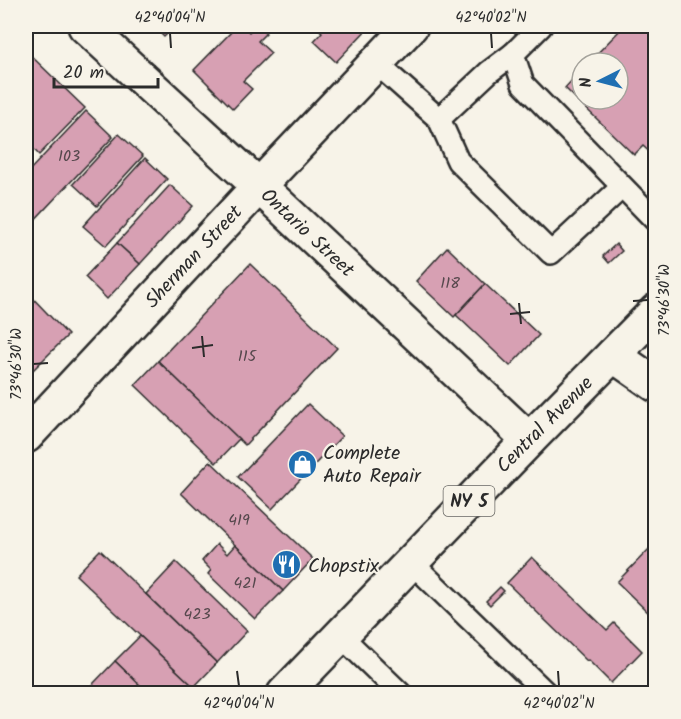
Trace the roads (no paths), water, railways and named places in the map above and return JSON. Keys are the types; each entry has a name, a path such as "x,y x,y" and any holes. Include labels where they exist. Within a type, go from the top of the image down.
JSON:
{"street":[{"name":"Ontario Street","path":"85,26 529,440"},
{"name":"Sherman Street","path":"26,436 411,26"},
{"name":"Central Avenue","path":"284,693 656,311"},
{"path":"613,355 656,385"}],"lane":[{"path":"439,119 489,72 513,54 541,26"},
{"path":"513,54 523,84 656,221"},
{"path":"376,63 439,119 458,161 551,253 622,187"},
{"path":"411,562 547,693"},
{"path":"340,635 401,693"}],"place":[{"name":"Complete Auto Repair","path":"302,464"},
{"name":"Chopstix","path":"287,565"}]}
